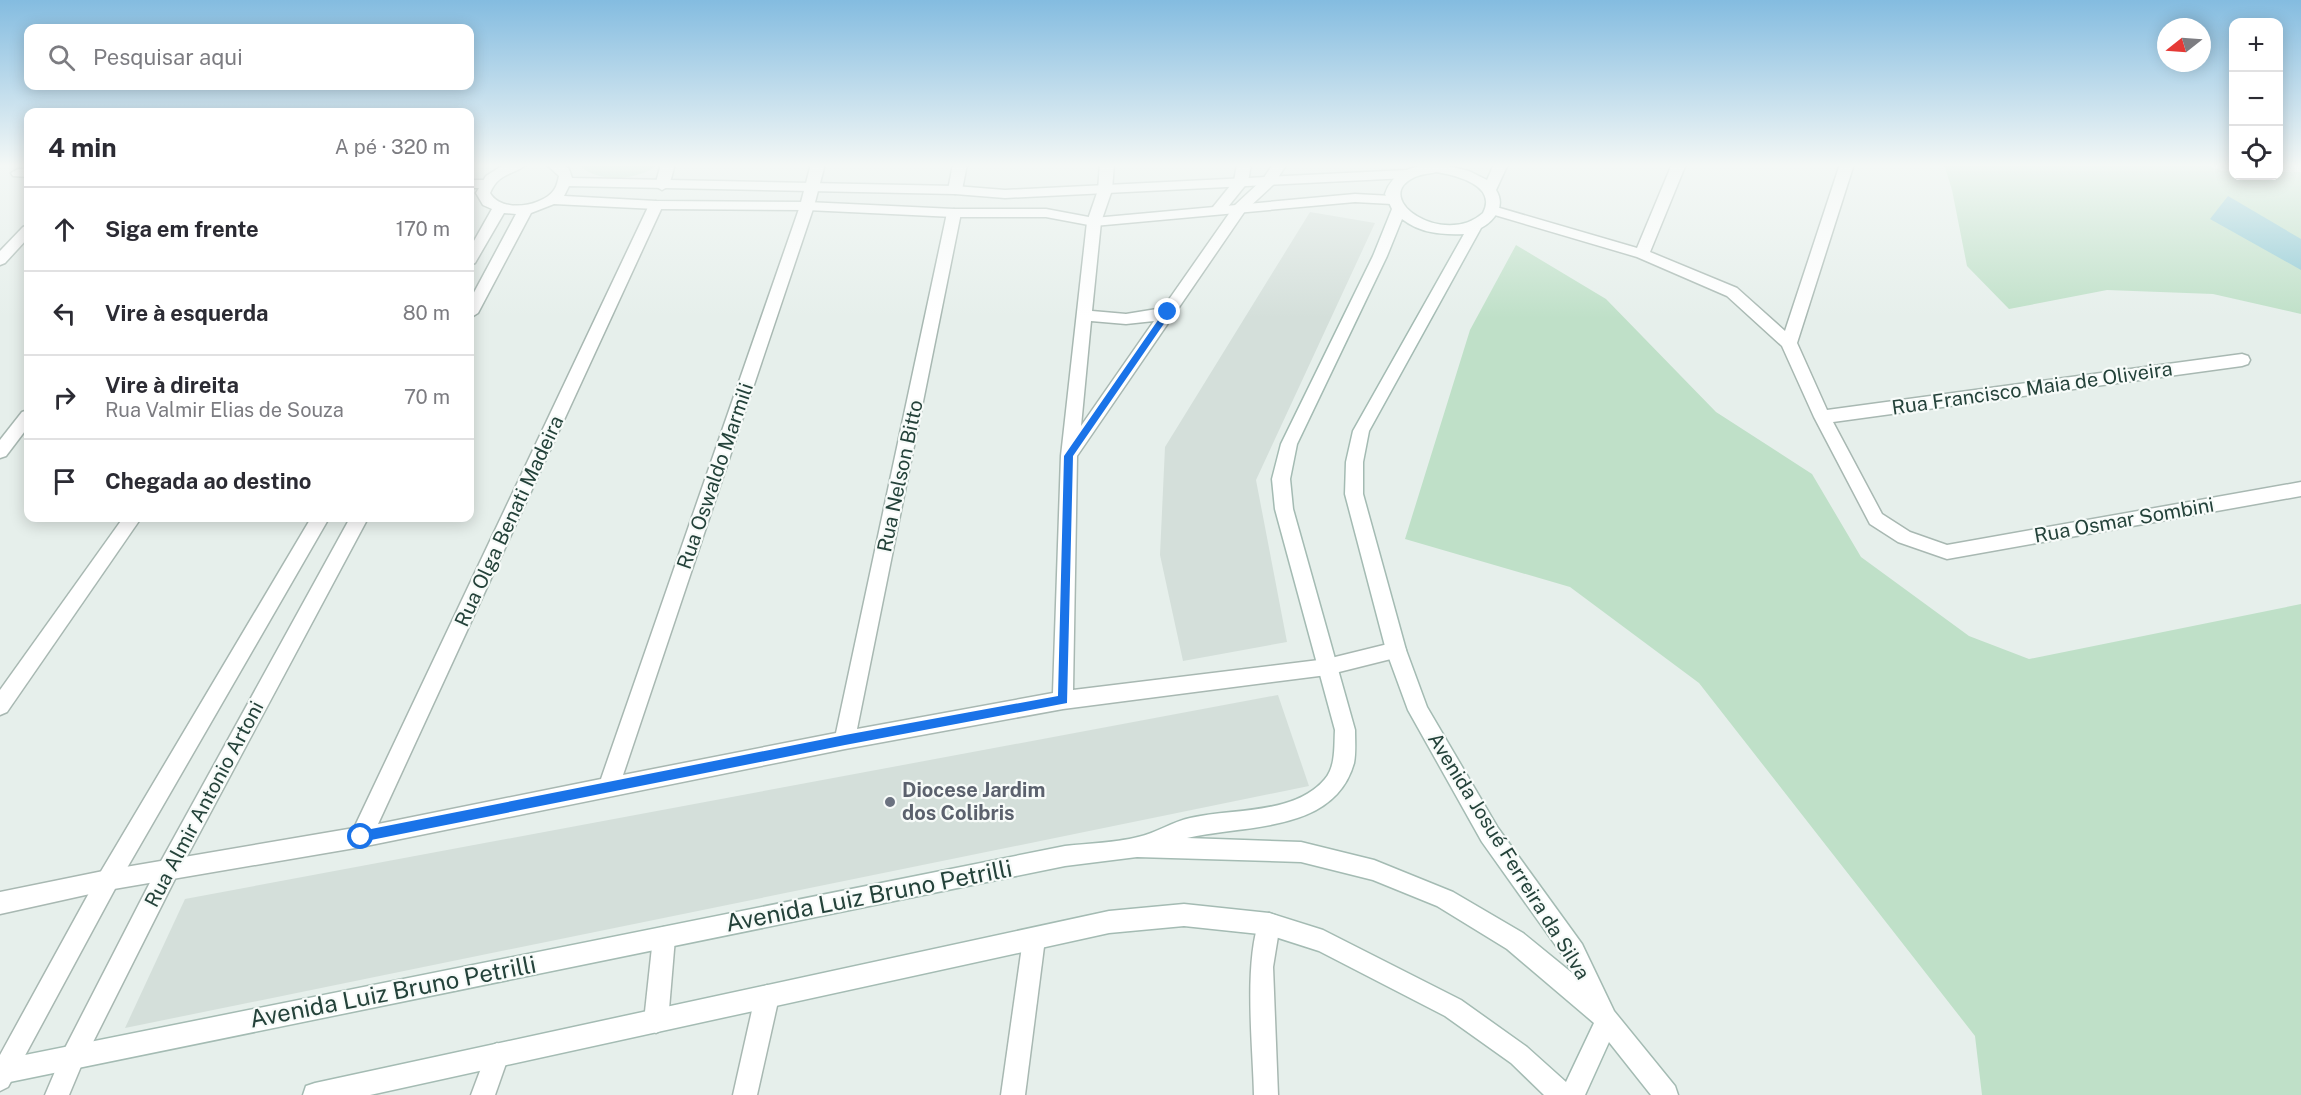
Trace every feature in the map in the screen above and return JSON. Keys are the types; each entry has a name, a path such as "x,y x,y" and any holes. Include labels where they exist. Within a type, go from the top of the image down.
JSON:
{"street":[{"path":"474,253 496,215"},
{"path":"474,306 522,215"},
{"name":"Rua Olga Benati Madeira","path":"361,837 651,215"},
{"name":"Rua Oswaldo Marmili","path":"609,787 804,215"},
{"name":"Rua Nelson Bitto","path":"845,740 954,215"},
{"path":"1057,215 1094,222 1165,215"},
{"path":"1063,700 1069,456 1096,215"},
{"path":"1069,456 1235,215"},
{"path":"1137,847 1190,828 1285,813 1307,806 1323,796 1335,782 1344,765 1347,747 1345,730 1284,509 1281,479 1289,444 1380,256 1392,215"},
{"path":"1404,215 1409,220 1433,229 1459,230 1475,226 1490,215"},
{"path":"1510,215 1642,254 1731,292 1790,343 1822,417"},
{"path":"1642,254 1658,215"},
{"path":"1790,343 1831,215"},
{"name":"Avenida Josué Ferreira da Silva","path":"1475,226 1361,431 1354,451 1352,472 1354,494 1396,650 1418,710 1490,835 1574,952 1607,1021"},
{"path":"0,260 24,234"},
{"path":"1084,314 1107,319 1130,320 1168,312"},
{"name":"Rua Francisco Maia de Oliveira","path":"1822,417 2242,360"},
{"name":"Rua Osmar Sombini","path":"1822,417 1876,519 1904,537 1947,552 2301,489"},
{"path":"0,452 24,421"},
{"path":"0,706 129,522"},
{"name":"Rua Almir Antonio Artoni","path":"2,1074 108,880 318,522"},
{"name":"Rua Almir Antonio Artoni","path":"57,1095 73,1056 168,870 357,522"},
{"path":"0,903 108,880 361,837 845,740 1063,700 1327,667 1396,650"},
{"name":"Avenida Luiz Bruno Petrilli","path":"2,1074 73,1056 1065,856 1137,847 1301,852 1374,870 1445,900 1515,941 1581,995 1607,1021 1666,1095"},
{"path":"315,1095 1109,922 1184,915 1269,924 1323,942 1453,1008 1519,1055 1562,1095"},
{"path":"1266,1095 1262,967 1269,924"},
{"path":"656,1021 664,938"},
{"path":"1013,1095 1034,939"},
{"path":"745,1095 767,997"},
{"path":"1572,1095 1607,1021"},
{"path":"483,1095 497,1055"}],"shaded area":[{"path":"1308,215 1328,215 1375,223 1256,480 1287,642 1183,661 1160,555 1165,447"},
{"path":"1278,695 1309,786 125,1028 185,899"}],"green space":[{"path":"1957,215 2301,215 2301,314 2213,294 2107,290 2009,309 1967,266"},
{"path":"1516,245 1606,299 1716,412 1812,474 1861,557 1969,636 2029,659 2301,604 2301,1095 1982,1095 1975,1036 1699,683 1570,587 1405,539 1470,330"}],"water":[{"path":"2213,215 2260,215 2301,239 2301,270 2210,219"}],"place":[{"name":"Diocese Jardim dos Colibris","path":"890,802"}],"route":[{"path":"361,837 845,740 1063,700 1069,456 1168,312"}]}
